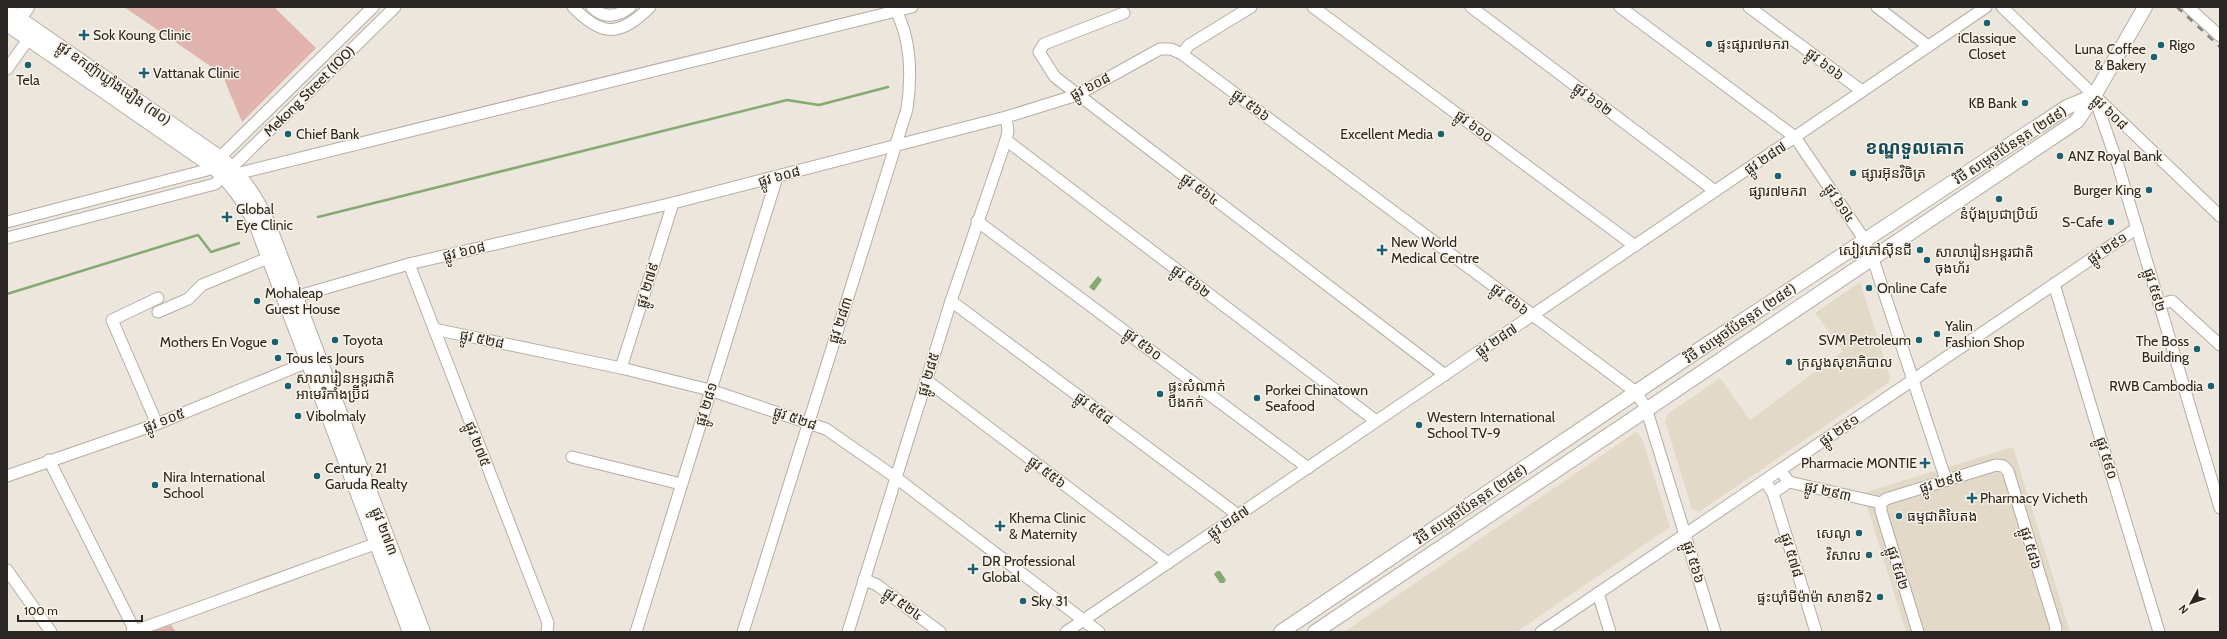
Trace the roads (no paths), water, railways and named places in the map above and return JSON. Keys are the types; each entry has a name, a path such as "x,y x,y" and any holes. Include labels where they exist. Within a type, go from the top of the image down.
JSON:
{"main road":[{"path":"7,10 10,7"},
{"path":"2094,96 2145,7"},
{"name":"ផ្លូវ ឧកញ៉ាឃ្លាំងមឿង (៧០)","path":"7,10 32,34 216,162 232,175"},
{"name":"វិថី សម្តេចប៉ែននុត (២៨៩)","path":"1281,632 1760,309 2067,106 2094,96"},
{"name":"វិថី សម្តេចប៉ែននុត (២៨៩)","path":"1315,632 1770,324 2077,121 2094,96"},
{"name":"ផ្លូវ ២៧៣","path":"232,175 250,212 268,258 290,298"},
{"name":"ផ្លូវ ២៧៣","path":"232,175 261,208 290,298 382,541 410,632"},
{"path":"1760,309 1770,324"},
{"path":"1533,462 1543,477"},
{"name":"ផ្លូវ ២៧៣","path":"382,541 423,632"}],"street":[{"name":"Mekong Street (100)","path":"216,162 373,7"},
{"name":"Mekong Street (100)","path":"232,175 395,7"},
{"path":"573,7 585,20 601,28 613,30 625,27 636,20 650,7"},
{"path":"592,7 603,14 612,16 620,14 630,7"},
{"path":"7,238 215,184 232,175 895,9 912,7"},
{"path":"1182,54 1189,45 1251,7"},
{"name":"ផ្លូវ ៦១០","path":"1313,7 1635,246"},
{"name":"ផ្លូវ ៦១២","path":"1471,7 1715,191"},
{"name":"ផ្លូវ ៦១៤","path":"1620,7 1795,137 1864,240 1872,256 1946,480"},
{"name":"ផ្លូវ ៦១៦","path":"1749,7 1862,92"},
{"path":"1877,7 1928,46"},
{"name":"ផ្លូវ ២៨៧","path":"1066,632 1986,7"},
{"name":"ផ្លូវ ៦០៨","path":"2002,7 2220,216"},
{"path":"2188,7 2220,36"},
{"name":"ផ្លូវ ២៨៣","path":"743,632 808,421 907,110 911,84 910,53 903,27 895,9"},
{"name":"ផ្លូវ ៥៦៤","path":"1124,13 1044,44 1039,52 1055,77 1445,375"},
{"path":"7,69 32,34"},
{"name":"ផ្លូវ ៦០៨","path":"290,298 409,264 673,203 1006,117 1077,95 1160,49 1171,49 1182,54"},
{"name":"ផ្លូវ ៥៦៦","path":"1182,54 1636,392 1646,408 1715,632"},
{"name":"ផ្លូវ ៥៩២","path":"2094,96 2137,228 2220,508"},
{"name":"ផ្លូវ ២៨៥","path":"848,632 951,301 977,221 1006,140 1008,131 1006,117"},
{"name":"ផ្លូវ ៥៦២","path":"1006,140 1376,421"},
{"path":"7,222 207,170 216,162"},
{"name":"ផ្លូវ ២៨១","path":"636,632 777,177"},
{"name":"ផ្លូវ ២៧៩","path":"621,368 673,203"},
{"name":"ផ្លូវ ៥៦០","path":"977,221 1308,468"},
{"name":"ផ្លូវ ២៩១","path":"1541,632 2137,228"},
{"path":"158,312 188,299 202,285 268,258"},
{"name":"ផ្លូវ ២៧៥","path":"409,264 547,628"},
{"name":"ផ្លូវ ៥៩០","path":"2054,284 2159,632"},
{"path":"157,424 112,320 158,298"},
{"name":"ផ្លូវ ៥៥៨","path":"951,301 1238,515"},
{"path":"2159,304 2172,301 2220,345"},
{"name":"ផ្លូវ ៥២៨","path":"434,329 621,368 710,390 826,428 895,477 1099,632"},
{"name":"ផ្លូវ ១០៥","path":"7,476 48,460 157,424 313,360"},
{"name":"ផ្លូវ ៥៥៦","path":"926,380 1168,563"},
{"path":"572,457 681,484"},
{"path":"48,460 134,631 382,541"},
{"name":"ផ្លូវ ២៩៥","path":"1881,503 1886,499 1946,480 1996,465 2003,466"},
{"name":"ផ្លូវ ៥៨៦","path":"2003,466 2008,471 2056,628 2055,632"},
{"name":"ផ្លូវ ២៩៣","path":"1780,470 1789,482 1881,503"},
{"name":"ផ្លូវ ៥៧៨","path":"1765,481 1773,494 1816,632"},
{"path":"1773,494 1789,482"},
{"name":"ផ្លូវ ៥៨២","path":"1881,503 1881,511 1918,632"},
{"path":"7,570 51,632"},
{"name":"ផ្លូវ ៥២៤","path":"864,578 876,585 940,632"},
{"path":"1598,593 1610,632"}],"waterway":[{"path":"318,217 787,100 819,105 888,87"},
{"path":"7,294 198,235 211,252 239,243"}],"railway":[{"path":"2177,7 2220,47"}],"place":[{"name":"iClassique Closet","path":"1987,23"},
{"name":"Sok Koung Clinic","path":"84,35"},
{"name":"ផ្ទះផ្សារ៧មករា","path":"1709,44"},
{"name":"Rigo","path":"2161,45"},
{"name":"Luna Coffee & Bakery","path":"2154,57"},
{"name":"Tela","path":"28,65"},
{"name":"Vattanak Clinic","path":"144,73"},
{"name":"KB Bank","path":"2025,103"},
{"name":"Chief Bank","path":"288,134"},
{"name":"Excellent Media","path":"1441,134"},
{"name":"ANZ Royal Bank","path":"2060,156"},
{"name":"ផ្សារអ៊ុនវិចិត្រ","path":"1853,173"},
{"name":"ផ្សារ៧មករា","path":"1778,176"},
{"name":"Burger King","path":"2149,190"},
{"name":"នំបុ័ងប្រជាប្រិយ៍","path":"1999,199"},
{"name":"Global Eye Clinic","path":"227,217"},
{"name":"S-Cafe","path":"2111,222"},
{"name":"New World Medical Centre","path":"1382,250"},
{"name":"សៀវភៅស៊ីនជី","path":"1920,250"},
{"name":"សាលារៀនអន្តរជាតិ ចុងហ័រ","path":"1927,260"},
{"name":"Online Cafe","path":"1869,288"},
{"name":"Mohaleap Guest House","path":"257,301"},
{"name":"Yalin Fashion Shop","path":"1937,334"},
{"name":"Toyota","path":"335,340"},
{"name":"SVM Petroleum","path":"1919,340"},
{"name":"Mothers En Vogue","path":"275,342"},
{"name":"The Boss Building","path":"2197,349"},
{"name":"Tous les Jours","path":"278,358"},
{"name":"ក្រសួងសុខាភិបាល","path":"1789,362"},
{"name":"សាលារៀនអន្តរជាតិ អាមេរិកាំងប្រ៊ីជ","path":"288,386"},
{"name":"RWB Cambodia","path":"2211,386"},
{"name":"ផ្ទះសំណាក់ បឹងកក់","path":"1160,394"},
{"name":"Porkei Chinatown Seafood","path":"1257,398"},
{"name":"Vibolmaly","path":"298,416"},
{"name":"Western International School TV-9","path":"1419,425"},
{"name":"Pharmacie MONTIE","path":"1925,463"},
{"name":"Century 21 Garuda Realty","path":"317,476"},
{"name":"Nira International School","path":"155,485"},
{"name":"Pharmacy Vicheth","path":"1972,498"},
{"name":"ធម្មជាតិបៃតង","path":"1899,516"},
{"name":"Khema Clinic & Maternity","path":"1000,526"},
{"name":"សេណូ","path":"1859,533"},
{"name":"វិសាល","path":"1869,555"},
{"name":"DR Professional Global","path":"973,569"},
{"name":"ផ្ទះយ៉ាំមីម៉ាម៉ា សាខាទី2","path":"1880,597"},
{"name":"Sky 31","path":"1023,601"}],"district":[{"name":"ខណ្ឌទួលគោក","path":"1915,148"}]}
